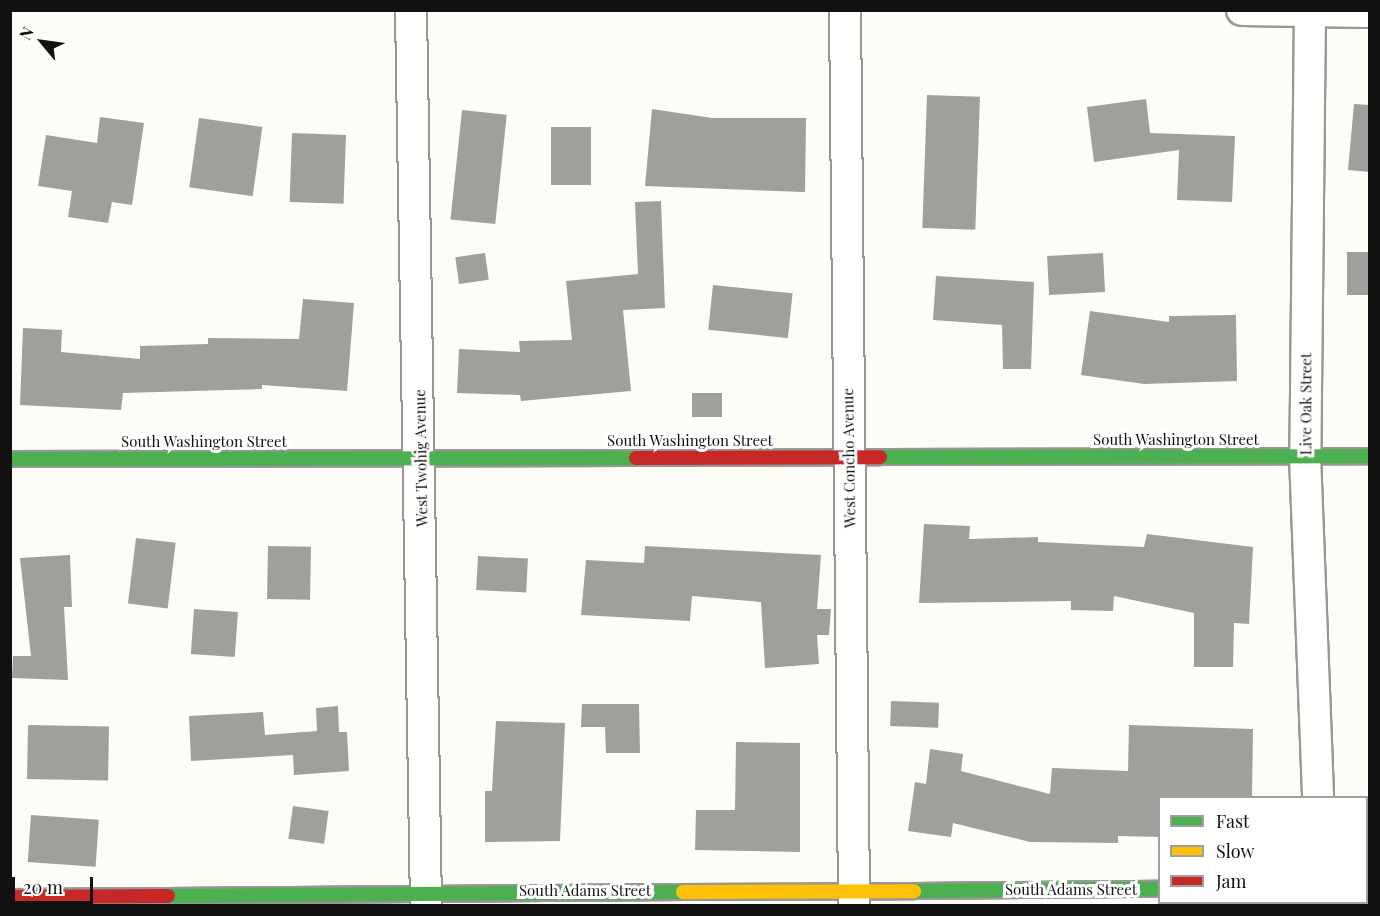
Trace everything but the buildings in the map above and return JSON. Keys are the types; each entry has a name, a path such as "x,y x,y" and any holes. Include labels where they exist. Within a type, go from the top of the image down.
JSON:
{"street":[{"name":"West Twohig Avenue","path":"411,10 422,458 426,898"},
{"name":"West Concho Avenue","path":"845,10 854,898"},
{"path":"1242,10 1370,12"},
{"name":"Live Oak Street","path":"1310,11 1305,456 1318,796"},
{"name":"South Washington Street","path":"10,459 1370,456"},
{"name":"South Adams Street","path":"10,897 854,898 1158,889"}],"traffic: fast":[{"path":"880,457 1370,456"},
{"path":"10,459 636,458"},
{"path":"914,891 1158,889"},
{"path":"168,896 683,892"}],"traffic: slow":[{"path":"683,892 914,891"}],"traffic: jam":[{"path":"636,458 880,457"},
{"path":"10,897 168,896"}]}
